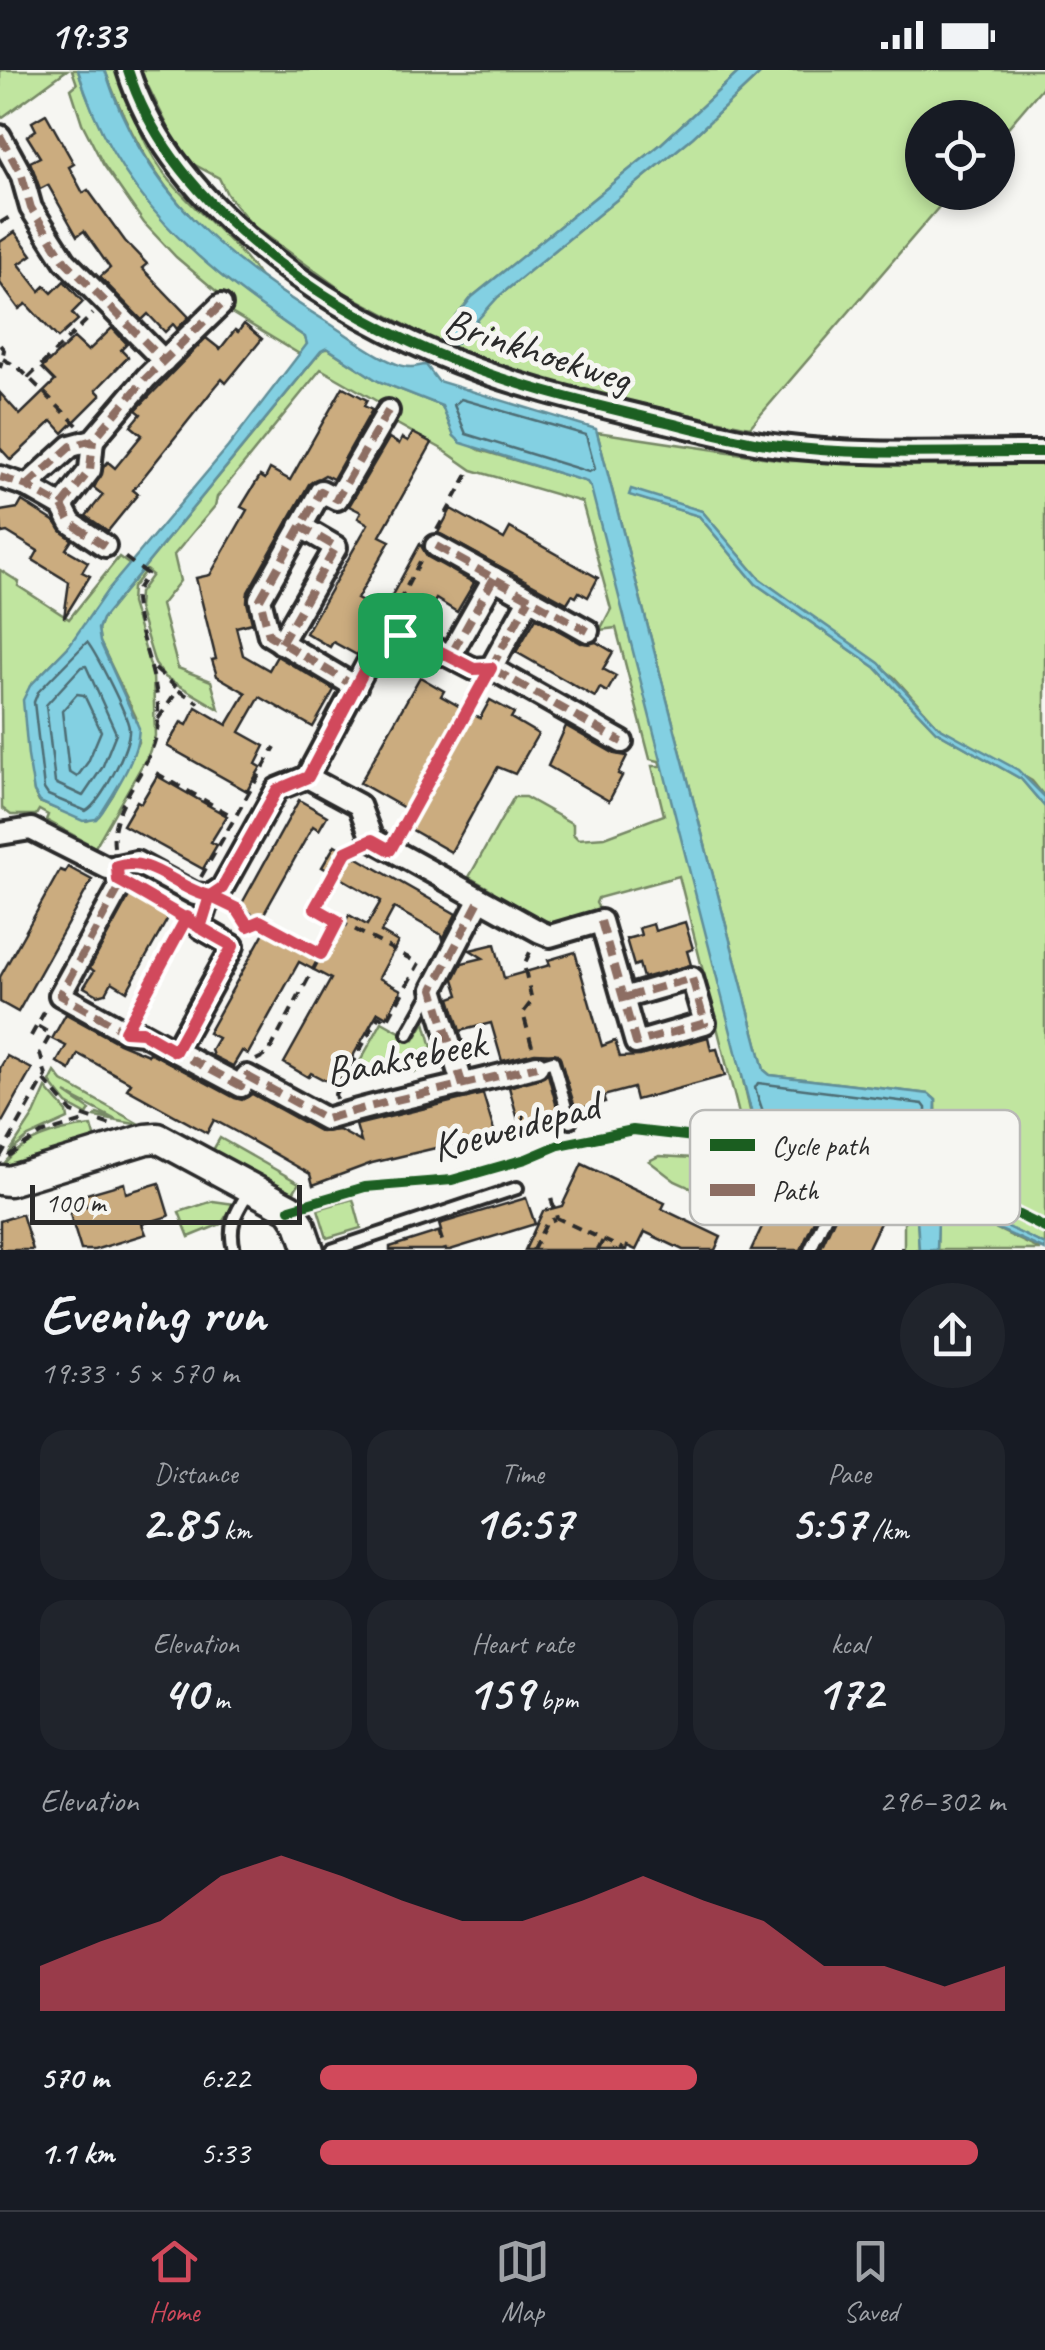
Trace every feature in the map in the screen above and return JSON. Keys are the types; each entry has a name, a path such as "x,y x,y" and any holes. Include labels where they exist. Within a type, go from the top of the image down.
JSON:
{"street":[{"name":"Brinkhoekweg","path":"128,70 148,118 178,168 217,210 279,261 332,297 437,354 553,394 778,446 1045,452"},
{"path":"0,136 22,176 31,208 65,261 164,360"},
{"path":"27,486 71,446 93,440 164,360 221,304"},
{"path":"356,686 268,635 260,599 321,491 337,500 388,411"},
{"path":"62,506 90,470 93,440"},
{"path":"0,477 27,486 62,506 71,523 106,546"},
{"path":"281,643 336,547 300,526"},
{"path":"436,546 588,631"},
{"path":"450,656 494,578"},
{"path":"491,668 529,599"},
{"path":"201,894 200,928 233,946 175,1051 142,1032 125,1031 60,995 120,888 118,873 128,862 142,864 201,894 222,888 277,790 308,777 378,644 386,639 408,635 474,669 491,668 622,742"},
{"path":"308,777 359,805 381,844 540,932 550,936 601,920 623,998"},
{"path":"0,834 31,830 118,873"},
{"path":"462,1086 433,989 480,899"},
{"name":"Baaksebeek","path":"175,1051 242,1086 247,1076 326,1118 537,1066"},
{"path":"1,1164 9,1182 158,1138 290,1209 309,1250"}],"lane":[{"name":"Baaksebeek","path":"408,1034 433,989"},
{"path":"537,1066 554,1061 570,1122"},
{"path":"234,1250 229,1233 232,1220 251,1187"},
{"path":"332,1250 516,1188"},
{"path":"810,1250 822,1225"}],"path":[{"path":"28,378 105,302"},
{"path":"0,345 4,350 0,368"},
{"path":"3,359 93,440"},
{"path":"125,1031 187,917 118,873 112,828 150,754 158,718 153,665 136,608 136,590 147,574 127,558"},
{"path":"153,665 163,678 199,703"},
{"path":"340,1114 335,1094 379,1016 388,1021 420,963 315,908 346,852 381,844 491,668"},
{"path":"158,718 178,690"},
{"path":"275,747 235,817 201,894 237,909 248,926 260,921 321,954"},
{"path":"156,773 235,817"},
{"path":"247,1076 258,1056 268,1054 338,921"},
{"path":"537,1066 523,1013 532,1001 524,965 540,932"},
{"path":"147,988 158,996"},
{"path":"32,1036 49,1004 60,995"},
{"path":"37,1026 51,1034 40,1054 44,1080 72,1112 114,1126"},
{"path":"1,1164 44,1080"},
{"path":"1,1164 41,1134 89,1120"},
{"path":"556,1218 551,1198 559,1181"},
{"path":"516,1188 527,1186 551,1198"},
{"path":"434,1214 445,1250"},
{"path":"533,1250 546,1222 556,1218 625,1250"},
{"path":"598,1250 603,1240"}],"green space":[{"path":"0,70 67,70 0,119"},
{"path":"72,70 78,70 115,155 139,191 197,254 305,337 307,344 301,355 228,311 222,296 144,223 103,164 82,123 71,89 77,84"},
{"path":"105,70 123,70 141,132 161,169 261,279 209,235 166,187 132,132"},
{"path":"140,70 741,70 661,144 472,297 442,335 445,346 344,292 252,225 219,178 184,159"},
{"path":"764,70 1045,70 1045,84 1015,119 1015,100 905,100 905,210 936,210 750,427 560,383 449,347 498,297 693,137"},
{"path":"323,349 378,381 442,406 454,436 480,450 588,482 750,1110 738,1110 679,876 598,898 596,903 601,912 548,927 489,896 492,890 469,877 514,797 525,797 573,824 573,834 578,839 605,837 664,815 652,766 661,766 659,761 650,759 616,628 600,630 611,609 582,502 472,470 390,420 394,411 321,369 174,555 180,581 161,605 178,668 211,681 219,709 165,677 155,664 138,608 139,593 152,575 146,570 132,588 131,603 153,675 155,736 95,847 46,820 48,815 39,810 36,815 11,815 2,808 0,570 69,619 119,557 130,565 68,647 30,686 26,730 34,792 39,802 87,821 99,816 113,795 138,742 136,717 100,642 98,629 102,619"},
{"path":"597,432 789,461 1045,461 1045,797 1032,781 939,727 894,677 760,579 702,511 631,490 630,495 699,516 756,584 875,667 936,731 1021,779 1045,807 1045,1223 1020,1210 1020,1110 936,1110 936,1100 929,1094 770,1075 764,1070"},
{"path":"382,1022 414,1040 425,1022 437,1066 414,1072 410,1066 358,1079 352,1076"},
{"path":"55,1072 62,1081 141,1125 95,1117 97,1114 116,1120 65,1093 90,1110 87,1115 67,1104 50,1082"},
{"path":"46,1088 67,1112 68,1119 28,1137 9,1153 34,1115"},
{"path":"92,1126 96,1140 0,1170 28,1144 53,1133"},
{"path":"220,1138 299,1183 292,1195 213,1150"},
{"path":"659,1156 690,1158 690,1188 675,1181 649,1161"},
{"path":"353,1199 361,1228 327,1238 318,1209"},
{"path":"213,1201 234,1204 221,1224 189,1237 179,1212"},
{"path":"1020,1223 1045,1235 1045,1245 1002,1225"},
{"path":"904,1225 917,1225 919,1250 904,1250"},
{"path":"938,1225 989,1225 1041,1250 937,1250"}],"water":[{"path":"78,70 105,70 142,153 193,219 257,275 371,351 404,366 426,365 438,381 596,429 764,1070 770,1075 929,1094 936,1100 936,1110 751,1110 591,488 587,482 461,443 454,436 442,406 378,381 327,348 102,619 98,629 100,642 139,728 131,761 102,812 96,819 83,821 40,802 34,792 28,756 23,700 30,686 68,647 107,591 228,447 307,344 305,337 230,283 166,224 115,156 94,115"},
{"path":"741,70 764,70 693,137 498,297 457,343 449,347 440,342 472,297 661,144"},
{"path":"631,489 702,511 760,579 879,663 939,727 1018,770 1045,797 1045,807 1021,779 936,731 875,667 756,584 699,516 629,495"},
{"path":"917,1225 938,1225 937,1250 919,1250"},
{"path":"990,1225 1004,1225 1045,1245 1045,1250"}],"building":[{"path":"46,114 74,164 69,167 83,193 88,190 147,264 142,268 189,317 177,329 173,324 165,332 148,314 142,320 100,277 110,268 84,231 77,236 48,185 40,189 30,162 40,157 27,136 36,130 32,122"},
{"path":"15,232 32,255 19,264 40,291 45,286 52,293 64,281 83,302 72,313 78,320 58,338 26,304 19,309 0,283 0,242"},
{"path":"244,324 262,339 226,383 222,379 212,391 133,490 138,494 108,531 86,516 103,495 94,488 104,466 108,462 115,468 142,435 131,426 141,414 136,410 206,338 220,349"},
{"path":"112,328 127,344 121,350 128,357 96,390 101,395 63,433 52,421 11,460 0,448 0,393 20,415 55,381 42,368 74,338 88,351"},
{"path":"343,387 367,400 364,406 372,410 333,479 325,475 309,484 248,592 252,623 236,627 243,655 269,670 277,656 334,690 313,727 260,697 240,732 265,746 256,764 261,767 247,791 167,746 181,722 187,725 196,707 227,725 246,693 217,676 196,578 210,575 247,510 241,507 260,476 265,479 270,469 290,480"},
{"path":"413,433 432,443 380,536 390,541 357,599 382,612 357,655 333,642 330,647 306,633 368,524 358,518 361,512 349,506 389,438 399,444 402,438 408,441"},
{"path":"22,501 55,522 72,540 66,549 88,562 82,572 90,576 64,618 69,582 33,560 38,551 7,532 2,533 0,511 18,508"},
{"path":"451,509 504,539 510,528 598,578 588,597 579,592 567,603 438,533"},
{"path":"420,544 428,557 474,583 457,612 436,599 426,616 391,597"},
{"path":"536,618 581,643 596,642 613,652 603,669 616,676 607,692 600,688 595,697 516,652"},
{"path":"420,677 444,691 441,696 480,718 490,700 514,713 511,718 538,734 515,774 498,767 451,852 407,827 413,813 360,783"},
{"path":"566,726 615,754 627,756 609,801 548,766"},
{"path":"157,776 227,816 211,842 217,845 203,869 123,825"},
{"path":"299,800 327,816 319,830 313,826 261,919 240,907"},
{"path":"335,845 456,914 443,939 394,908 381,932 398,942 379,978 401,990 387,1017 378,1012 336,1086 311,1073 308,1077 284,1063 331,979 299,962 248,1054 242,1051 233,1066 213,1056 211,1050 218,1038 208,1033 267,927 324,958 349,915 367,925 381,901 322,867"},
{"path":"68,867 92,880 18,1012 0,1002 0,977 60,870 65,872"},
{"path":"132,889 172,911 127,991 112,982 106,993 98,995 84,987 94,971 90,968"},
{"path":"685,922 693,949 687,951 691,965 643,978 639,964 634,966 626,939 641,935 639,928 653,924 655,931"},
{"path":"495,944 504,978 550,965 548,960 575,952 602,1046 615,1041 620,1057 640,1056 708,1037 711,1050 717,1049 725,1076 636,1100 633,1088 603,1096 605,1102 576,1110 558,1054 535,1053 502,1061 491,1023 460,1031 450,998 459,995 454,979 462,963 483,958 470,950"},
{"path":"66,1014 235,1098 242,1100 252,1094 321,1132 339,1130 361,1142 356,1125 483,1094 495,1134 372,1163 313,1185 310,1174 240,1134 214,1120 207,1133 127,1089 131,1083 78,1054 70,1070 57,1062 66,1046 52,1039"},
{"path":"7,1056 32,1069 0,1126 0,1068"},
{"path":"548,1074 559,1115 520,1127 509,1087"},
{"path":"582,1164 665,1203 662,1209 721,1237 715,1250 683,1250 645,1232 636,1250 627,1246 626,1250 525,1250 543,1211 562,1206"},
{"path":"124,1183 126,1193 159,1183 169,1216 142,1224 146,1234 94,1250 81,1250 69,1211 87,1206 83,1195"},
{"path":"526,1198 535,1224 450,1250 390,1250 441,1231 439,1224"},
{"path":"22,1214 33,1250 0,1250 0,1221"},
{"path":"763,1225 812,1225 801,1250 751,1250"},
{"path":"831,1225 879,1225 867,1250 820,1250"}],"marked path":[{"path":"0,136 22,176 31,208 65,261 164,361"},
{"path":"27,486 71,446 93,440 146,378 221,305"},
{"path":"356,687 269,635 260,599 321,491 337,499 388,411"},
{"path":"62,506 90,470 93,440"},
{"path":"0,477 27,486 62,506 71,523 105,546"},
{"path":"281,643 336,547 300,526"},
{"path":"436,546 588,631"},
{"path":"494,578 450,656 474,669 491,668 622,742"},
{"path":"491,668 529,599"},
{"path":"117,866 119,888 60,995 125,1031 142,1033 175,1051"},
{"path":"210,896 200,927 233,946 175,1051 241,1086 247,1076 326,1119 537,1066"},
{"path":"463,1086 433,989 480,899"},
{"path":"601,921 636,1043 705,1023 692,978 623,998"}],"cycle path":[{"path":"128,70 148,118 176,162 252,242 343,306 437,354 548,392 765,444 879,452 1045,452"},
{"name":"Koeweidepad","path":"290,1209 365,1187 452,1180 526,1159 559,1145 633,1130 690,1137"},
{"name":"Koeweidepad","path":"1020,1216 1045,1228"}],"route":[{"path":"400,635 378,644 308,777 277,790 222,888 210,896 195,894 142,864 128,862 117,866 118,880 187,917 200,928 233,946 175,1051 142,1032 125,1031 187,917 200,928 210,896 237,909 248,926 260,921 321,954 338,921 315,908 346,852 372,840 390,850 491,668 474,669 408,635 400,635"}]}
